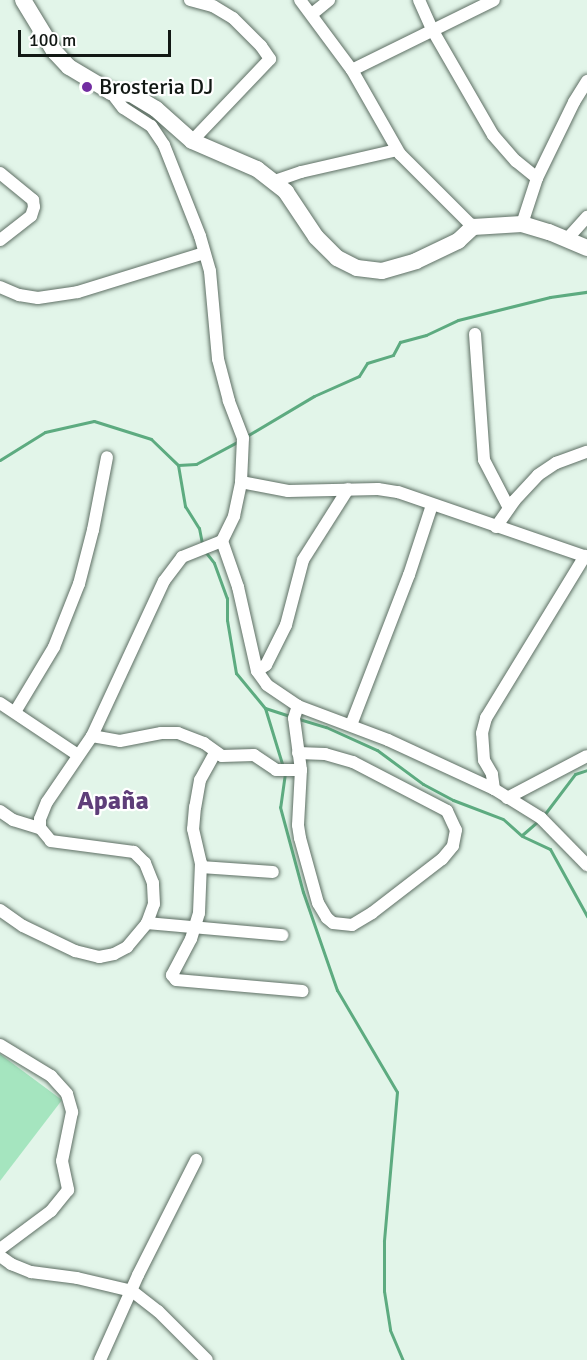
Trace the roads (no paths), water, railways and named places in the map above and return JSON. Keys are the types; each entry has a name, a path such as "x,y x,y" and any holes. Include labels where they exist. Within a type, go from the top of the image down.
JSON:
{"main road":[{"path":"23,0 69,67 111,92 131,94 156,109 192,141 257,169 285,192 316,237 337,258 357,268 382,271 416,261 458,241 473,227 522,224 567,238 587,248"}],"street":[{"path":"190,0 213,6 233,18 261,46 270,59 192,141"},
{"path":"300,0 352,70 397,150 473,227"},
{"path":"312,14 329,0"},
{"path":"419,0 433,31 493,135 516,161 537,178"},
{"path":"352,70 494,0"},
{"path":"522,224 537,178 574,102 587,81"},
{"path":"40,828 40,819 47,802 92,736 164,581 182,557 222,541 234,516 241,482 243,438 229,401 219,360 210,271 201,236 164,146 151,126 123,108 111,92"},
{"path":"272,182 301,172 397,150"},
{"path":"0,172 27,193 33,200 34,207 31,216 0,240"},
{"path":"567,238 587,217"},
{"path":"0,287 19,295 38,298 78,292 204,254"},
{"path":"475,334 484,460 509,508"},
{"path":"496,527 509,508 538,475 556,463 587,452"},
{"path":"15,712 54,647 79,585 93,530 107,457"},
{"path":"241,482 288,491 378,489 398,492 586,557 486,718 482,733 484,760 492,774 494,789"},
{"path":"257,671 266,665 286,625 303,560 348,489"},
{"path":"351,725 410,574 432,505"},
{"path":"222,541 238,587 257,671 267,685 298,706 351,725 494,789 541,818 587,865"},
{"path":"0,703 78,755"},
{"path":"298,706 294,718 298,753 298,825 318,903 327,918 333,923 352,925 372,913 441,859 453,846 455,824 447,811 353,762 325,754 298,753"},
{"path":"92,736 120,741 161,733 178,733 204,743 222,756 254,755 276,770 298,771"},
{"path":"215,753 200,780 195,807 193,829 201,867 199,913 172,975 176,980 303,991"},
{"path":"507,798 587,756"},
{"path":"0,811 13,820 40,828 51,841 134,852 145,863 153,883 154,904 147,923 127,947 114,954 99,957 75,951 22,926 0,910"},
{"path":"201,867 273,872"},
{"path":"147,923 282,935"},
{"path":"0,1045 51,1076 67,1094 72,1112 62,1161 68,1190 51,1211 0,1249"},
{"path":"100,1360 196,1160"},
{"path":"0,1256 11,1264 32,1272 77,1278 132,1291 158,1311 207,1360"}],"waterway":[{"path":"245,437 314,396 359,376 367,363 393,355 400,342 426,335 458,320 550,297 587,292"},
{"path":"0,460 45,432 94,421 151,439 178,465 185,506 199,528 202,544"},
{"path":"178,465 196,464 239,441"},
{"path":"204,550 214,563 227,598 227,620 236,673 265,708 290,716"},
{"path":"265,708 283,767"},
{"path":"299,719 326,727 377,750 423,784 453,800 503,819 522,836 550,849 587,916"},
{"path":"544,815 575,774 587,770"},
{"path":"285,773 280,807 303,892 337,990 397,1092 384,1241 384,1291 390,1330 403,1360"},
{"path":"522,835 539,820"}],"place":[{"name":"Brosteria DJ","path":"87,87"}],"district":[{"name":"Apaña","path":"113,802"}]}
